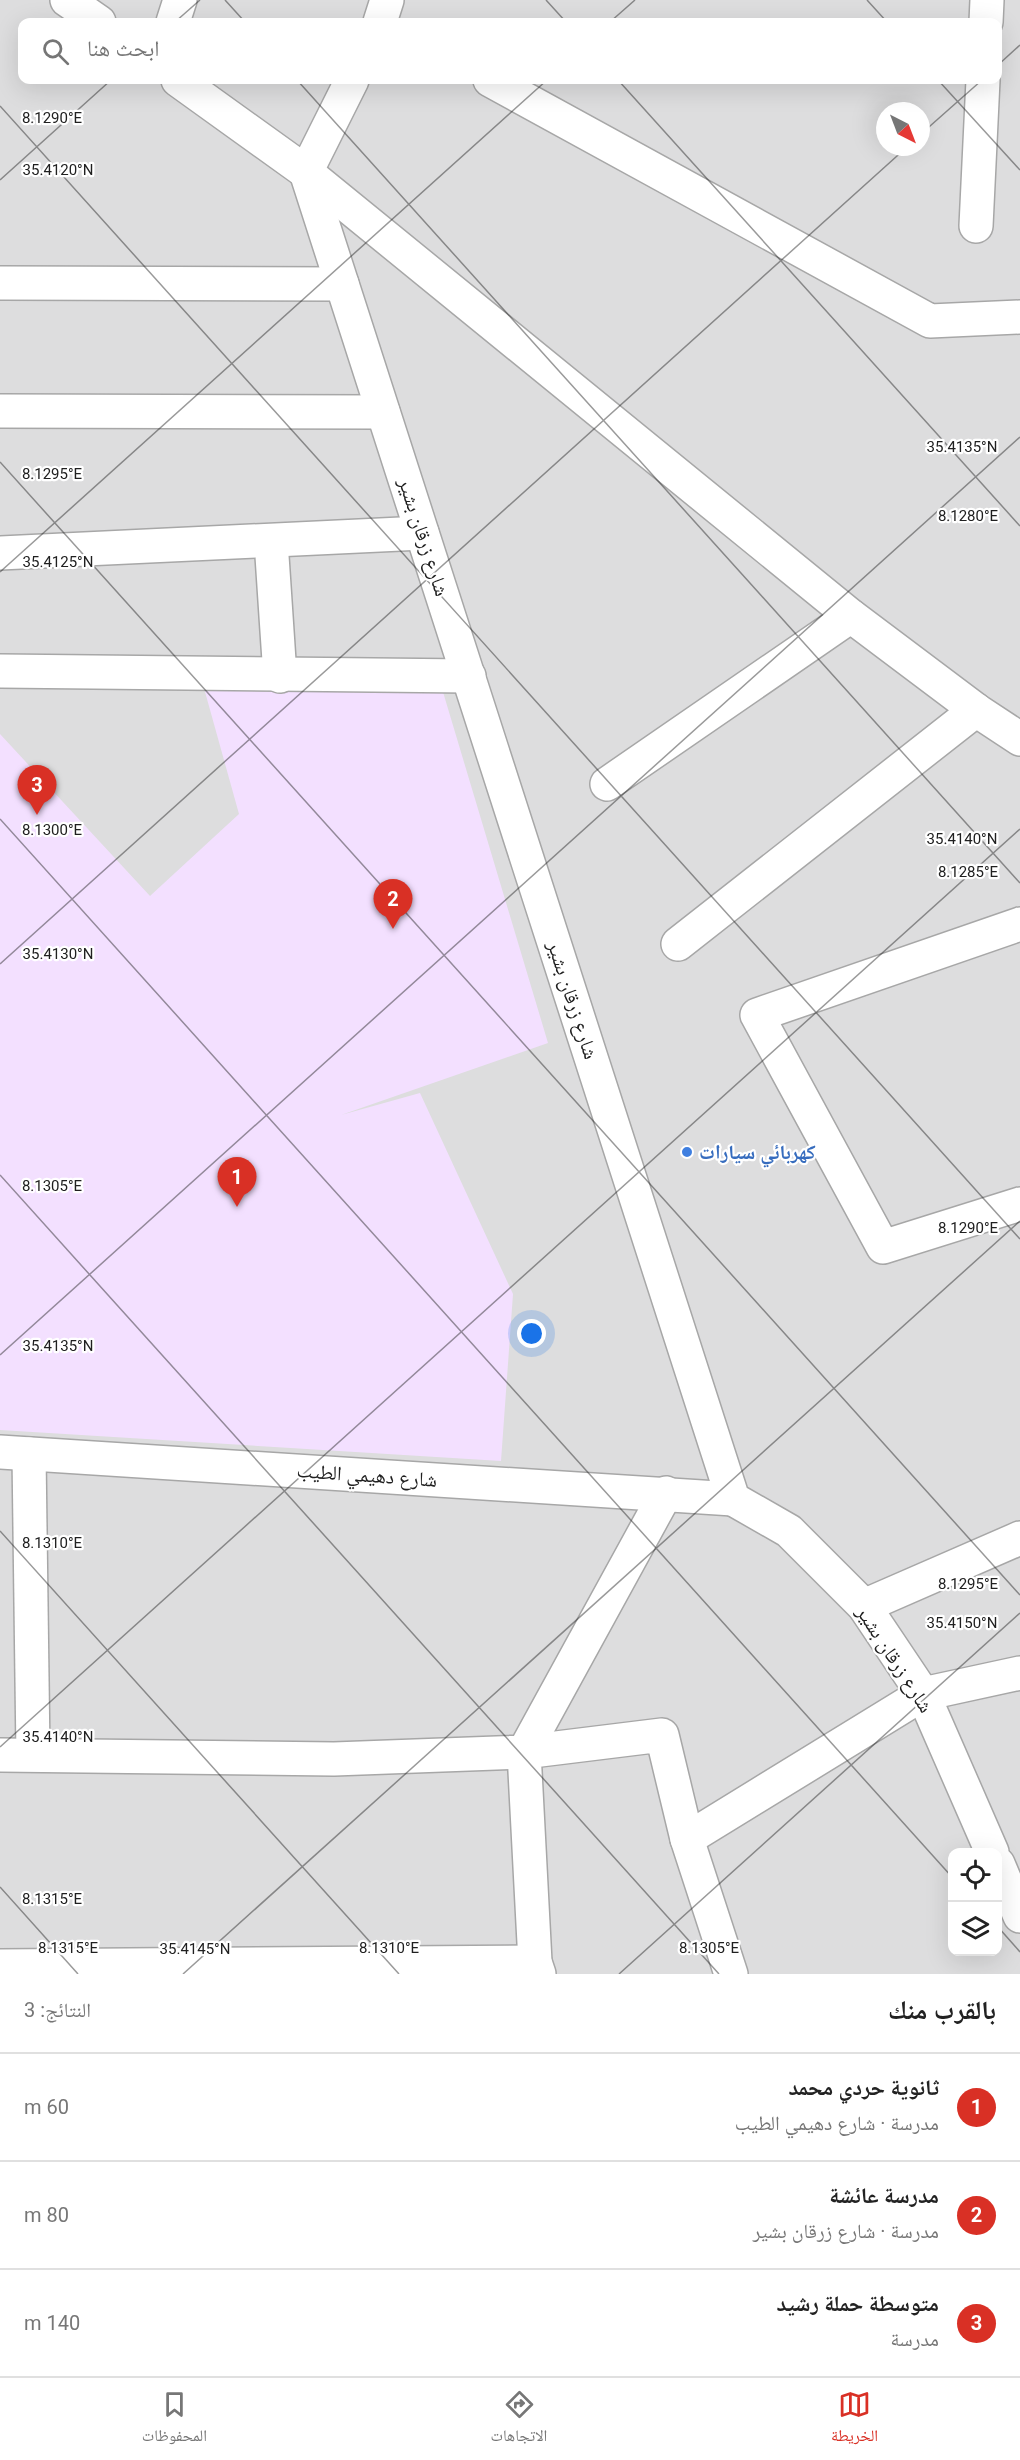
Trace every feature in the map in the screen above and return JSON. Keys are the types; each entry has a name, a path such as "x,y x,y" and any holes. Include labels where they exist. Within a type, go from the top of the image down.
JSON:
{"street":[{"path":"67,0 93,18"},
{"path":"174,18 180,0"},
{"path":"986,18 987,0"},
{"path":"184,84 306,172 850,616 976,710 1020,739"},
{"path":"306,172 350,84"},
{"path":"497,84 930,321 1020,317"},
{"path":"975,226 983,84"},
{"name":"شارع زرقان بشير","path":"306,172 733,1499 789,1531 864,1606 923,1694 990,1848"},
{"path":"0,283 342,284"},
{"path":"0,411 383,412"},
{"path":"0,553 422,533"},
{"path":"271,541 280,676"},
{"path":"607,784 850,616"},
{"path":"0,671 280,676 469,676"},
{"path":"678,944 976,710"},
{"path":"1020,924 757,1015 883,1247 1020,1204"},
{"path":"15,1453 33,1754"},
{"name":"شارع دهيمي الطيب","path":"15,1453 733,1499"},
{"path":"0,1966 537,1968 524,1752 666,1493"},
{"path":"864,1606 1020,1538"},
{"path":"687,1839 923,1694 1020,1673"},
{"path":"0,1755 334,1759 524,1752 662,1735 687,1839 731,1974"},
{"path":"1002,1861 1020,1852"},
{"path":"1002,1873 1020,1916"}],"shaded area":[{"path":"0,0 1020,0 1020,1974 0,1974"},
{"path":"202,681 443,692 548,1043 341,1115 420,1093 513,1294 501,1461 0,1430 0,734 150,896 239,814"}],"place":[{"name":"متوسطة حملة رشيد","path":"37,815"},
{"name":"مدرسة عائشة","path":"393,929"},
{"name":"كهربائي سيارات","path":"687,1152"},
{"name":"ثانوية حردي محمد","path":"237,1207"}]}
